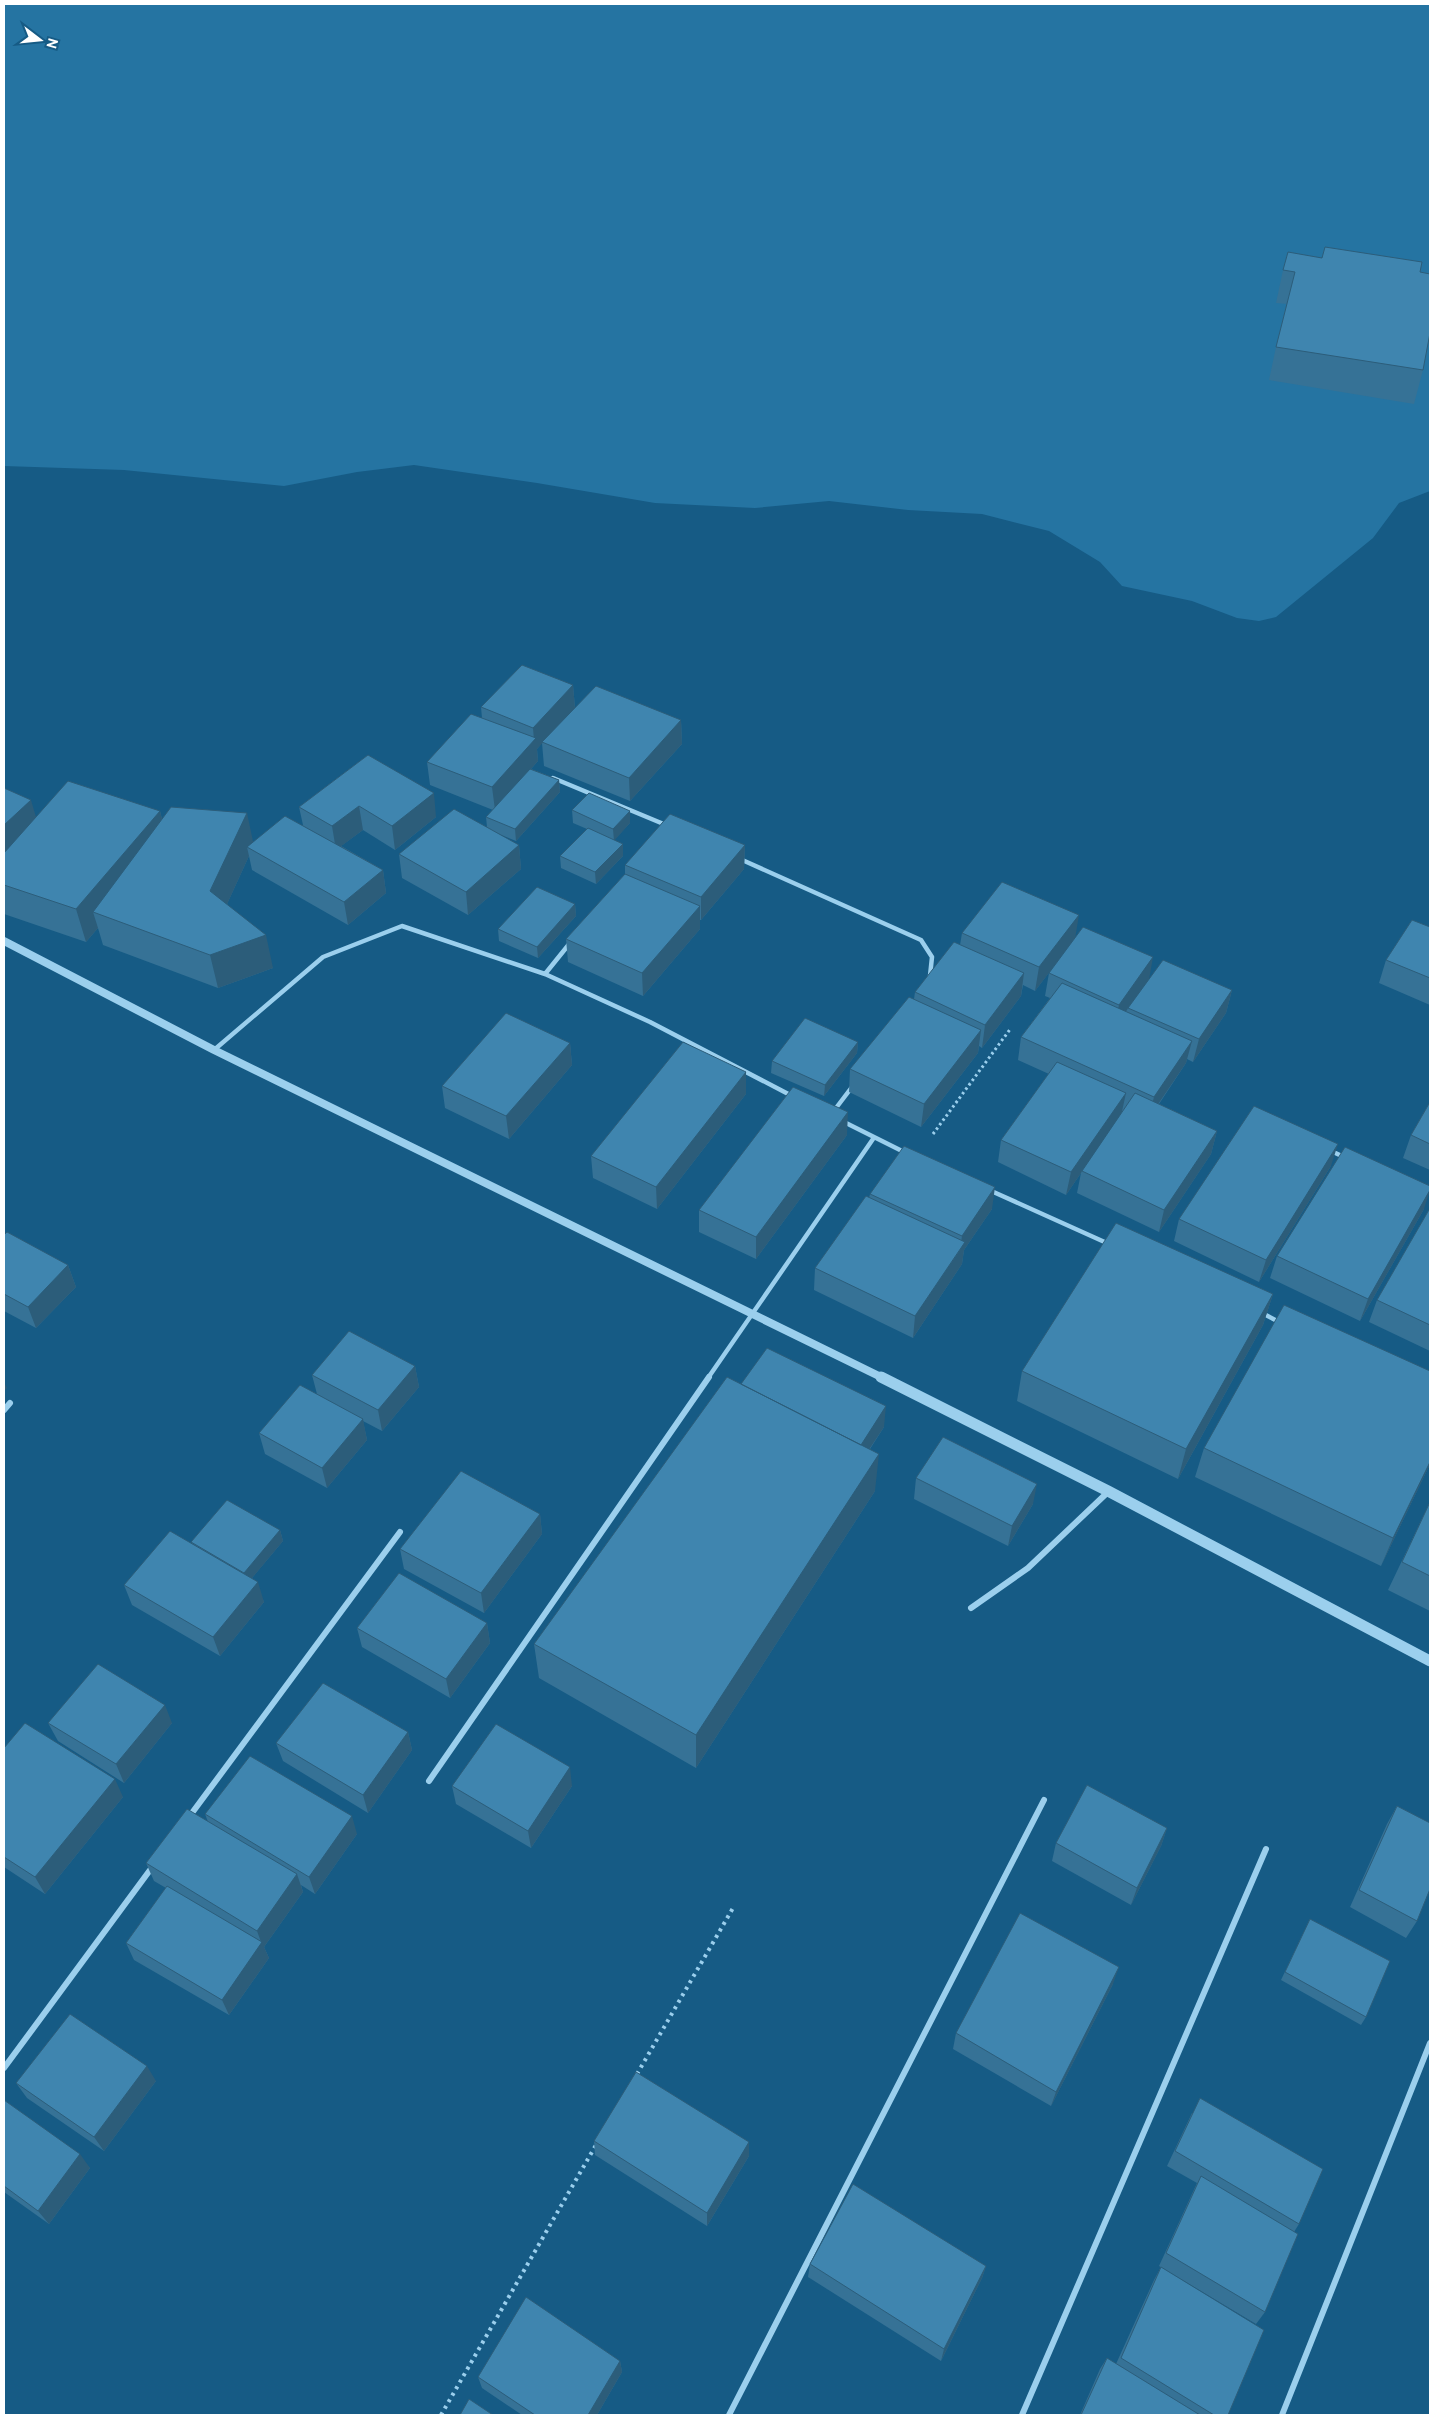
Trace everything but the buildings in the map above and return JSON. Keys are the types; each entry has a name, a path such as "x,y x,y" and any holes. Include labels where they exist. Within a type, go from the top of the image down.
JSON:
{"street":[{"path":"549,776 675,829"},
{"path":"660,833 666,825"},
{"path":"736,857 921,940 932,953 934,966 927,984"},
{"path":"214,1050 323,957 402,926 545,974 650,1022 796,1098"},
{"path":"545,974 575,937"},
{"path":"4,940 214,1050 754,1312 1108,1491 1430,1661"},
{"path":"853,1084 830,1116 915,1157"},
{"path":"429,1781 873,1138"},
{"path":"1322,1147 1349,1159"},
{"path":"987,1190 1112,1246"},
{"path":"1255,1310 1282,1323"},
{"path":"4,1410 10,1403"},
{"path":"971,1608 1028,1568 1108,1491"},
{"path":"187,1820 400,1532"},
{"path":"729,2415 1044,1800"},
{"path":"1022,2415 1266,1849"},
{"path":"4,2068 157,1860"},
{"path":"1282,2415 1430,2043"}],"path":[{"path":"915,1157 1011,1028"},
{"path":"634,2080 733,1908"},
{"path":"441,2415 599,2140"}],"shaded area":[{"path":"4,4 1430,4 1430,491 1399,503 1373,538 1276,617 1259,621 1237,618 1192,601 1122,586 1100,562 1049,531 982,514 908,510 829,501 755,508 655,503 414,465 357,472 284,486 124,470 4,466"}]}
